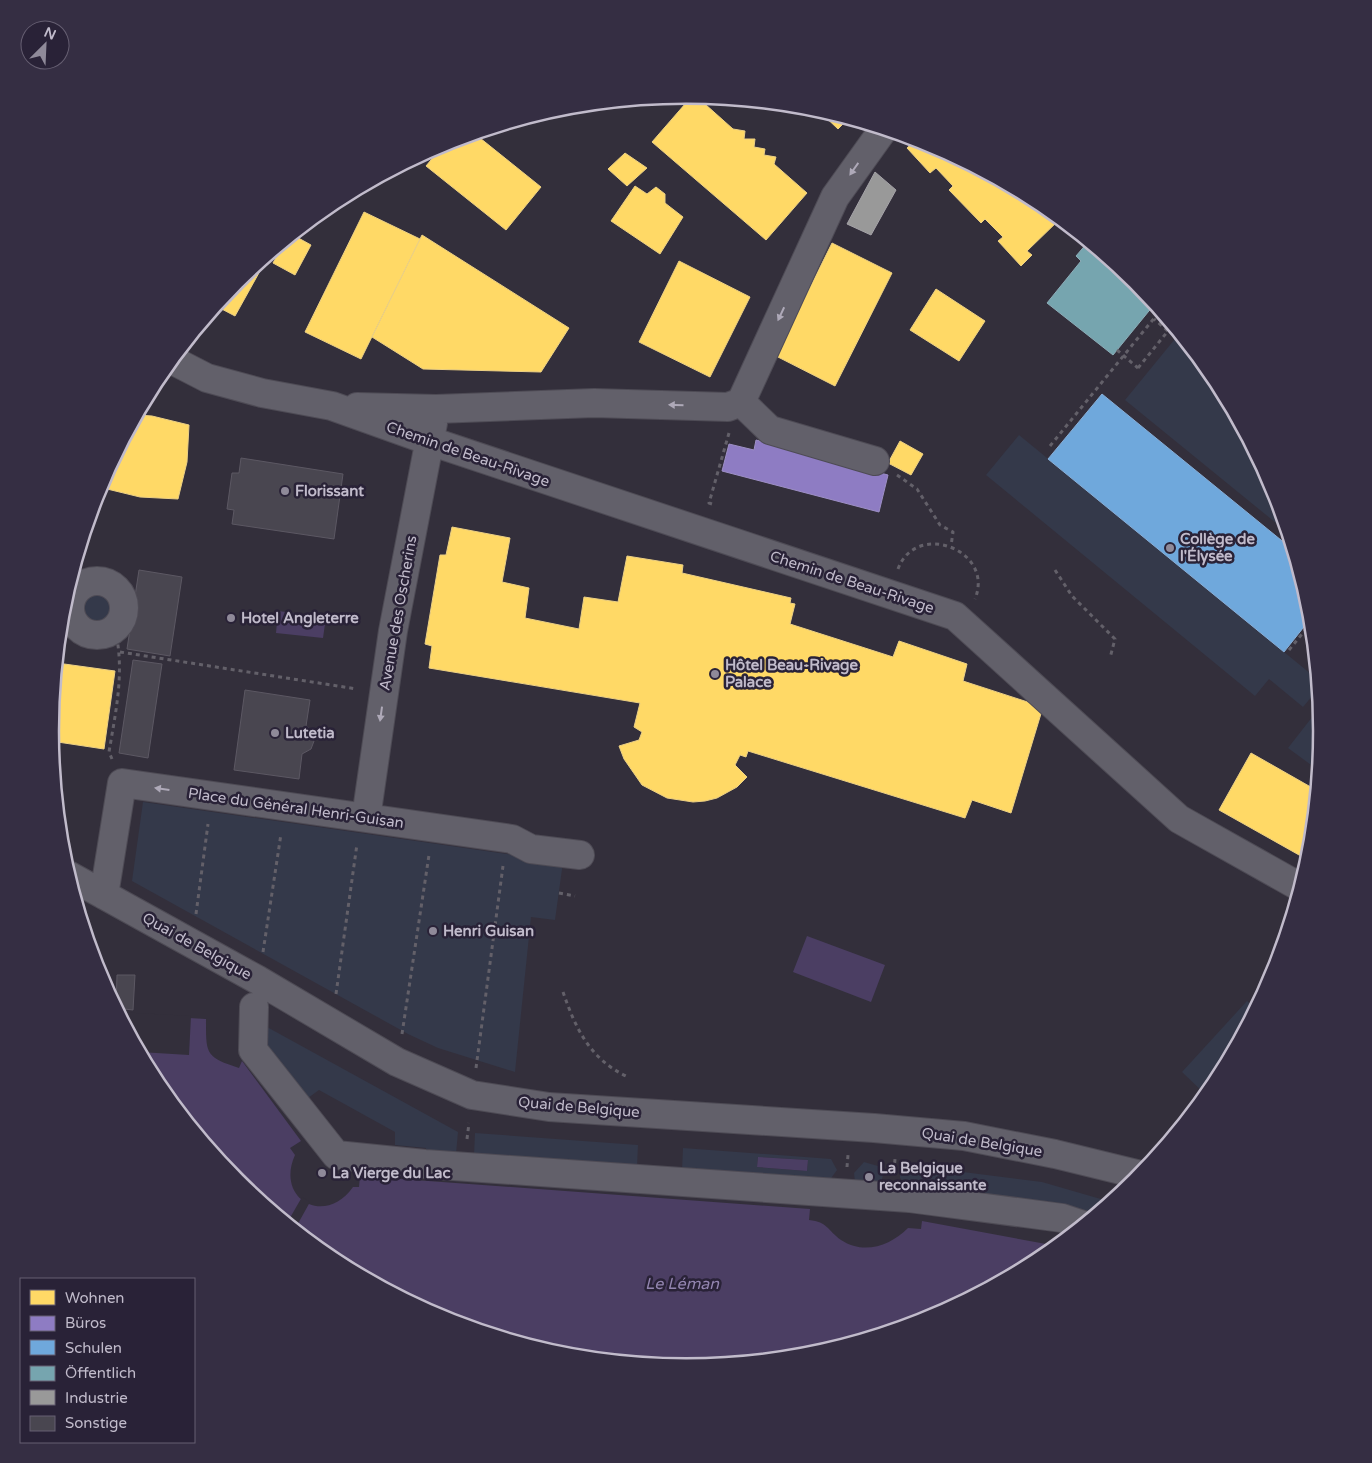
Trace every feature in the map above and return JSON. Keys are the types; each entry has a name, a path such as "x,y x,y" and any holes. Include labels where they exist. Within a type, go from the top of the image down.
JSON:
{"street":[{"path":"875,461 770,430 741,402 835,197 879,135"},
{"name":"Chemin de Beau-Rivage","path":"178,363 206,378 262,393 332,406 436,409 626,404 728,406 741,402"},
{"name":"Chemin de Beau-Rivage","path":"332,406 430,441 955,616 1179,819 1294,884"},
{"name":"Avenue des Oscherins","path":"366,818 393,631 436,409"},
{"path":"71,611 76,625 89,634 105,634 117,640 124,610 123,599 114,586 79,575"},
{"path":"74,596 76,591 89,581 99,580"},
{"name":"Place du Général Henri-Guisan","path":"104,895 122,783 512,839 531,849 580,855"},
{"name":"Quai de Belgique","path":"77,880 258,980 397,1062 472,1095 550,1107 864,1127 964,1136 1055,1154 1132,1173"},
{"path":"254,1007 253,1050 336,1155 425,1164 909,1198 1062,1218 1076,1222"}],"path":[{"path":"1050,446 1156,316"},
{"path":"1117,350 1138,368 1168,331 1154,319"},
{"path":"715,480 726,441"},
{"path":"875,461 917,489 940,525 953,532 951,546"},
{"path":"897,573 899,566 909,554 921,546 936,543 951,546 964,553 973,565 978,578 978,594 972,607"},
{"path":"1055,570 1072,596 1115,639 1110,658"},
{"path":"1289,650 1305,631"},
{"path":"109,752 120,679 117,640 384,694"},
{"path":"195,919 207,831"},
{"path":"262,958 280,841"},
{"path":"335,999 356,852"},
{"path":"402,1036 428,862"},
{"path":"472,1095 502,873"},
{"path":"559,893 575,896"},
{"path":"563,992 574,1024 590,1048 611,1070 628,1077"}],"shaded area":[{"path":"1175,339 1208,383 1249,454 1266,491 1278,525 1125,400"},
{"path":"1019,435 1310,674 1312,696 1303,707 1269,679 1255,696 986,475"},
{"path":"98,592 104,593 109,597 113,602 113,614 109,619 104,623 98,624 92,623 87,619 83,614 82,608 83,602 87,597 92,593"},
{"path":"1313,716 1312,766 1288,748"},
{"path":"143,802 563,862 555,920 531,917 515,1072 438,1048 408,1034 132,881"},
{"path":"1247,1001 1251,1005 1229,1045 1201,1090 1182,1072"},
{"path":"267,1027 458,1132 456,1154 426,1152 426,1148 395,1145 395,1132 319,1090 308,1098 289,1072 286,1074 266,1048"},
{"path":"475,1133 638,1145 637,1167 474,1155"},
{"path":"683,1148 831,1159 837,1170 829,1181 682,1170","holes":["758,1157 808,1160 807,1171 757,1167"]},
{"path":"864,1162 878,1166 883,1175 881,1184 855,1182 854,1173"},
{"path":"908,1165 1042,1182 1103,1200 1083,1217 907,1186 900,1178 900,1172"}],"water":[{"path":"278,611 326,617 323,638 276,633"},
{"path":"807,936 885,965 871,1002 793,972"},
{"name":"Le Léman","path":"126,1014 206,1019 206,1040 210,1052 220,1061 239,1068 242,1061 301,1141 290,1148 295,1155 291,1171 292,1184 297,1195 306,1203 317,1206 329,1205 342,1199 353,1187 359,1187 360,1176 810,1209 809,1220 824,1225 841,1240 850,1245 868,1248 893,1240 908,1228 921,1229 922,1221 1047,1244 1000,1275 926,1311 888,1325 808,1347 768,1353 686,1359 604,1353 564,1347 524,1337 446,1311 409,1294 372,1275 304,1229 242,1175 214,1145 164,1080"},
{"path":"758,1157 808,1160 807,1171 757,1167"}],"pier":[{"path":"125,1012 191,1016 189,1055 147,1052"},
{"path":"302,1197 310,1202 298,1224 290,1218"}],"building: Wohnen":[{"path":"685,104 706,105 733,129 745,131 744,139 755,139 754,147 765,149 764,155 776,157 774,164 807,193 766,240 652,142"},
{"path":"830,122 842,125 838,129"},
{"path":"481,139 541,187 506,230 426,166 432,158"},
{"path":"909,146 926,152 1000,188 1054,224 1027,251 1032,255 1021,266 998,241 1003,237 985,219 981,223 949,190 953,186 936,168 930,173 907,148"},
{"path":"625,153 647,168 627,186 608,169"},
{"path":"635,186 647,194 656,187 665,194 665,203 683,217 660,254 611,221"},
{"path":"364,212 420,239 361,359 305,332"},
{"path":"422,235 569,328 541,372 423,369 372,337"},
{"path":"299,238 311,245 295,275 273,263 277,256"},
{"path":"832,243 892,273 835,386 776,356"},
{"path":"679,261 750,297 710,377 639,342"},
{"path":"260,271 235,316 222,309"},
{"path":"936,289 985,321 959,361 910,330"},
{"path":"145,415 189,425 187,462 178,499 140,497 107,489 123,454"},
{"path":"900,441 923,454 911,475 888,463"},
{"name":"Hôtel Beau-Rivage Palace","path":"452,527 510,538 502,582 529,588 525,618 579,629 584,597 618,602 627,556 683,565 682,573 791,598 790,603 795,604 790,624 893,657 899,641 967,664 963,681 1043,707 1011,813 972,800 965,818 748,751 746,757 740,755 735,765 747,777 737,787 717,798 705,801 693,802 667,798 642,785 624,759 619,746 639,740 642,732 634,727 640,703 429,668 432,646 425,644 440,555 446,555"},
{"path":"63,664 115,671 104,749 59,742"},
{"path":"1251,753 1311,787 1301,856 1219,810"}],"building: Büros":[{"path":"756,440 888,475 879,512 722,471 729,444 754,450"}],"building: Schulen":[{"path":"1102,394 1284,542 1292,569 1304,627 1284,652 1048,459"}],"building: Öffentlich":[{"path":"1084,247 1130,288 1150,310 1113,355 1047,303 1081,261 1076,256"}],"building: Industrie":[{"path":"875,172 896,190 871,235 847,224"}],"building: Sonstige":[{"name":"Florissant","path":"241,458 343,474 334,539 232,524 234,510 227,509 232,473 239,473"},
{"path":"139,570 182,577 170,656 127,649"},
{"path":"133,660 162,664 148,758 119,753"},
{"name":"Lutetia","path":"245,690 310,700 306,726 310,729 314,741 311,749 302,754 299,779 234,770"},
{"path":"117,975 135,975 133,1010 123,1009 116,995"}],"place":[{"name":"Florissant","path":"285,491"},
{"name":"Collège de l'Élysée","path":"1170,548"},
{"name":"Hotel Angleterre","path":"231,618"},
{"name":"Hôtel Beau-Rivage Palace","path":"715,674"},
{"name":"Lutetia","path":"275,733"},
{"name":"Henri Guisan","path":"433,931"},
{"name":"La Vierge du Lac","path":"322,1173"},
{"name":"La Belgique reconnaissante","path":"869,1177"}]}
